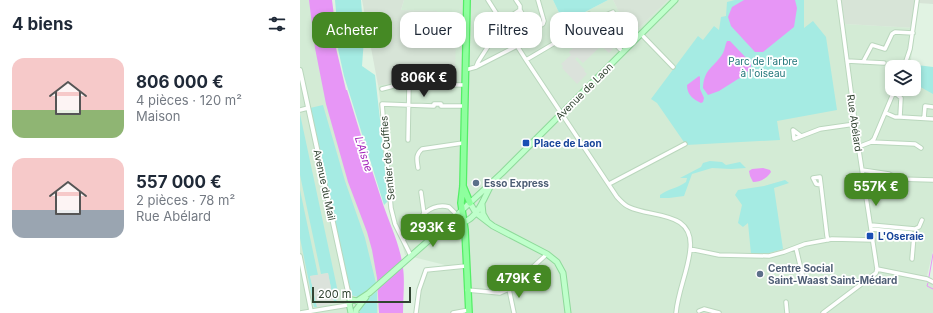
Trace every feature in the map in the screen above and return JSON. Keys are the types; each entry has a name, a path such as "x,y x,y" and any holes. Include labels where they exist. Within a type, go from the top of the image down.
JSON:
{"main road":[{"path":"467,0 463,186 461,201 469,312"},
{"name":"Avenue de Laon","path":"492,183 676,0"},
{"path":"358,303 355,300 350,307 356,312 358,303 492,183"},
{"path":"445,226 463,222 476,213 492,183"},
{"path":"463,186 466,195 476,213 493,226 547,254 557,262 563,273 568,313"},
{"path":"466,195 476,197"},
{"path":"482,203 483,214 487,221"}],"street":[{"path":"488,0 496,12"},
{"path":"516,0 531,29 534,30 543,24 544,21 538,0"},
{"name":"Rue Abélard","path":"838,0 858,147 877,269"},
{"path":"907,60 913,34 917,0"},
{"path":"863,62 872,45 885,49 892,34 895,32 913,34"},
{"path":"641,34 674,67"},
{"path":"526,60 550,46"},
{"path":"476,68 487,48"},
{"path":"465,70 476,68 513,48"},
{"path":"518,48 621,202 628,207 670,217 676,220 687,231 690,250 676,313"},
{"path":"619,48 623,52"},
{"path":"847,61 884,63"},
{"name":"Avenue du Mail","path":"300,70 350,307"},
{"path":"382,89 395,85 409,84 465,85"},
{"path":"408,140 409,84"},
{"path":"871,142 874,139 886,113 892,96"},
{"path":"899,96 901,98 900,117"},
{"name":"Sentier de Cuffies","path":"409,105 382,104 391,208 395,224 410,257"},
{"path":"409,105 434,106 434,104 441,104 441,106 464,106"},
{"path":"924,118 925,106 933,107"},
{"path":"300,110 308,108"},
{"path":"886,113 895,117 933,119"},
{"path":"801,136 820,129 855,124"},
{"path":"858,147 871,142 916,144 921,148"},
{"path":"418,168 416,157 418,152 422,149 463,143"},
{"path":"609,184 685,144"},
{"path":"862,170 889,174 898,180 933,180"},
{"path":"821,185 828,240"},
{"path":"421,192 424,214"},
{"path":"403,240 424,214 435,207 445,206 452,209 457,215"},
{"path":"871,227 915,229 919,227 922,220"},
{"path":"871,227 911,233 914,236 912,259"},
{"path":"690,250 719,255 759,256 777,254 805,244 828,240 873,240"},
{"path":"796,248 804,282"},
{"path":"467,290 500,293 509,289 547,254"},
{"path":"300,256 311,311"},
{"path":"416,313 419,290 426,270 466,266"},
{"path":"824,313 876,273 877,269 926,279 933,282"},
{"path":"509,289 514,313"},
{"path":"786,302 787,313"},
{"path":"300,312 350,307"},
{"path":"699,311 704,309 719,313"},
{"path":"453,313 469,312"}],"shaded area":[{"path":"300,0 315,0 318,12 312,12 312,48 327,48 383,273 378,313 300,313"},
{"path":"362,0 404,0 401,10 437,11 400,12 400,48 456,48 455,83 378,85 371,48 392,48 392,12 364,12"},
{"path":"404,0 553,0 559,12 550,12 550,48 638,48 638,27 639,28 668,0 841,0 845,24 915,28 911,60 885,60 885,96 921,96 921,83 925,83 933,86 933,251 927,276 933,280 933,313 418,313 419,299 426,273 445,265 405,255 392,207 386,139 378,85 454,83 444,48 466,48 466,12 401,10"},
{"path":"608,0 613,0 619,12 585,12"},
{"path":"613,0 668,0 639,28 638,12 619,12"},
{"path":"841,0 933,0 933,4 918,3 915,28 845,24"},
{"path":"573,48 599,48 583,63 577,57 575,59 587,74 577,84 562,68 563,66 561,64 571,55 569,52"},
{"path":"603,48 612,48 613,49 609,53"},
{"path":"328,273 334,303 317,307 310,276"}],"green space":[{"path":"335,0 361,0 362,12 336,12"},
{"path":"553,0 608,0 585,12 559,12"},
{"name":"Parc de l'arbre à l'oiseau","path":"735,0 804,0 804,28 813,21 826,37 837,110 777,121 780,140 686,145 657,103 651,99 698,36 703,40 714,26 719,30 721,17 726,16 727,2"},
{"path":"363,48 362,66 375,75 389,200 384,205 344,76 338,49"},
{"path":"921,66 933,67 933,94 921,87"},
{"path":"323,105 345,181 365,238 376,283 358,297 351,295 350,293 324,176 326,175 324,166 322,166 310,108"},
{"path":"300,114 339,297 336,298 337,303 334,303 328,273 321,274 300,175"},
{"path":"710,161 722,162 726,165 740,162 746,168 712,168 692,174 684,196 660,198 660,195 663,193 686,182 687,178 680,178 701,167 703,163"},
{"path":"785,180 789,183 774,188 783,249 766,254 751,254 748,223 743,227 738,223 742,205 735,195 738,190 764,186"},
{"path":"300,190 318,275 310,276 317,307 314,307 300,238"},
{"path":"377,291 377,313 359,313 364,302"}],"water":[{"path":"309,0 332,0 334,12 312,12 312,24"},
{"path":"744,0 795,0 797,8 794,27 763,52 755,52 731,26 728,17 732,7"},
{"path":"727,41 730,41 751,63 751,67 744,76 719,91 708,95 703,88 705,76 720,58"},
{"name":"L'Aisne","path":"315,48 336,48 346,90 384,207 397,241 404,278 403,313 379,313 377,278 372,250 367,232 348,182 326,104"},
{"path":"699,76 700,89 704,98 703,102 701,103 691,96 687,85"},
{"path":"763,168 770,170 771,172 764,179 753,182 749,171 752,169"}],"waterway":[{"path":"929,277 933,254"},
{"path":"928,283 927,286 933,289"}],"place":[{"name":"Place de Laon","path":"526,143"},
{"name":"Esso Express","path":"476,183"},
{"name":"L'Oseraie","path":"870,236"},
{"name":"Centre Social Saint-Waast Saint-Médard","path":"760,274"}]}
